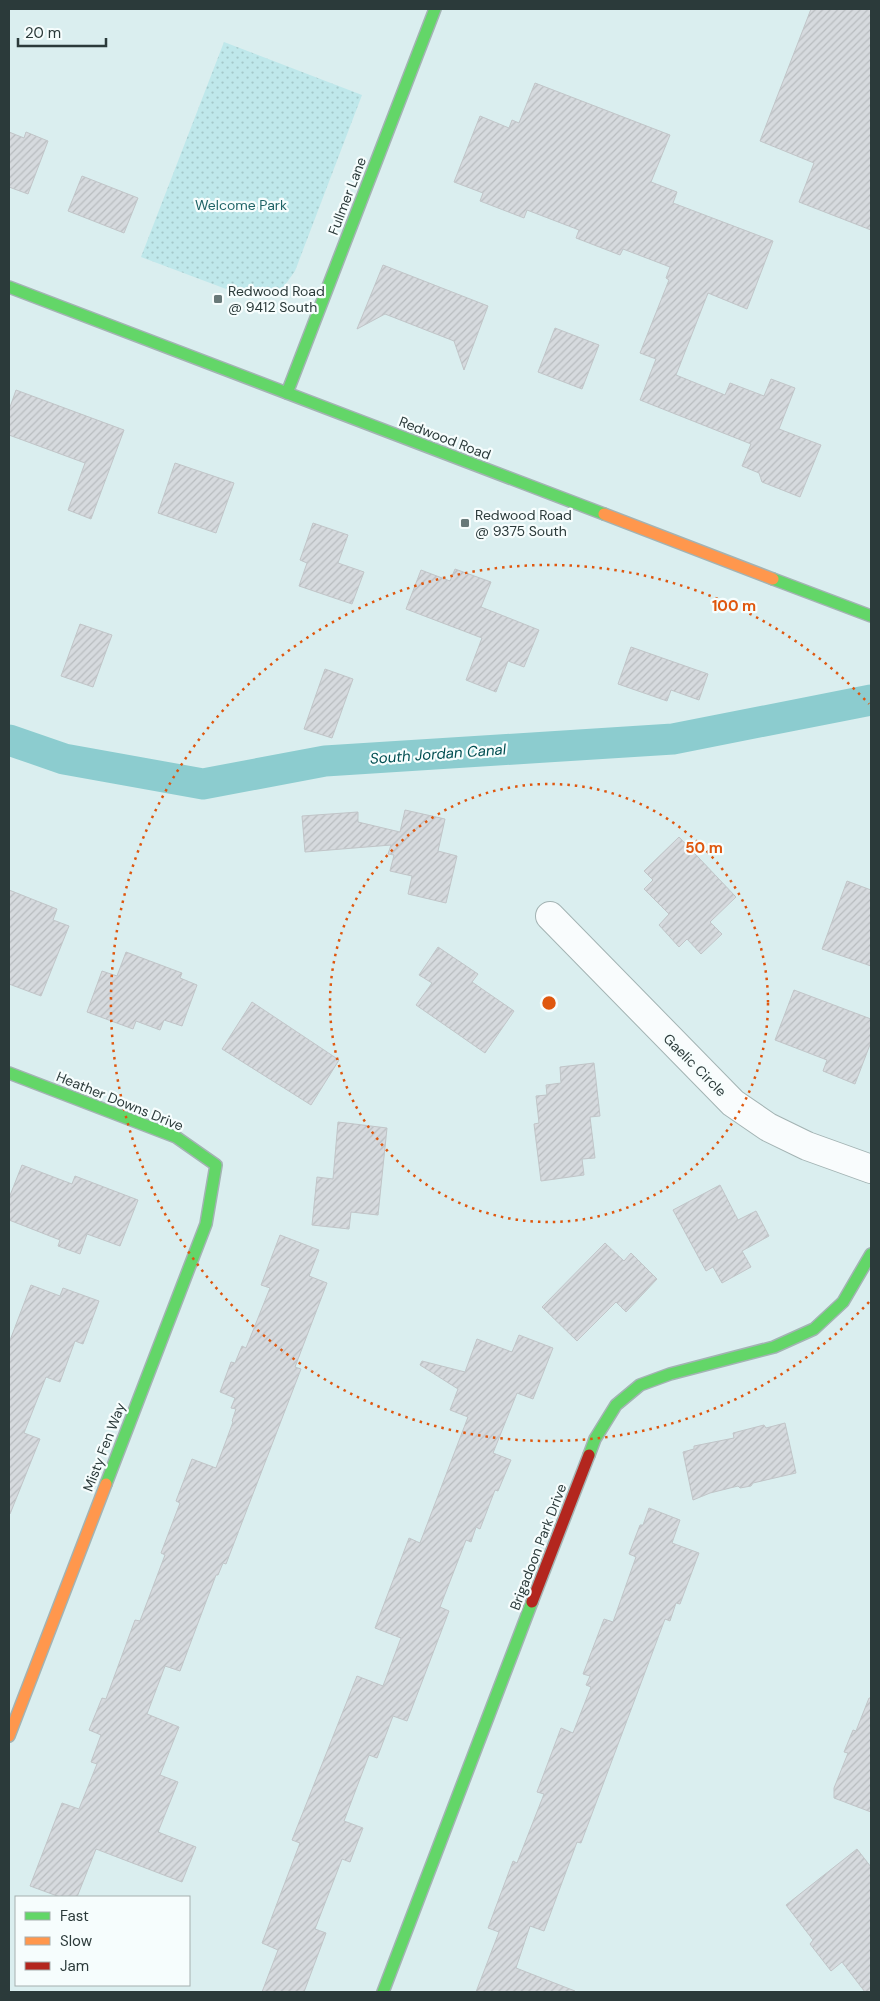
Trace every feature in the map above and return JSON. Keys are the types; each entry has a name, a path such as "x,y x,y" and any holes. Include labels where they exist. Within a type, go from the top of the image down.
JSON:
{"street":[{"name":"Fullmer Lane","path":"287,393 435,9"},
{"name":"Redwood Road","path":"9,287 871,616"},
{"name":"Gaelic Circle","path":"550,916 733,1103 768,1127 807,1146 871,1170"},
{"name":"Heather Downs Drive","path":"9,1073 176,1137 216,1165"},
{"name":"Misty Fen Way","path":"9,1736 206,1224 216,1165"},
{"name":"Brigadoon Park Drive","path":"383,1992 595,1438 616,1405 640,1386 670,1374 774,1348 814,1329 844,1302 871,1254"}],"green space":[{"name":"Welcome Park","path":"224,42 362,95 295,271 285,285 272,295 250,298 141,257"}],"building":[{"path":"811,9 871,9 871,230 799,202 814,163 760,141"},
{"path":"535,83 670,135 651,182 677,192 673,203 773,241 747,309 708,293 676,375 725,395 730,383 764,396 771,379 795,388 779,429 821,445 800,497 762,482 759,473 742,466 751,444 640,400 656,359 640,353 669,280 666,278 670,267 623,249 620,255 576,238 579,230 527,210 524,218 480,201 483,193 454,182 480,116 509,128 512,120 519,123"},
{"path":"9,132 24,138 26,132 48,141 28,194 9,187"},
{"path":"82,176 138,198 124,233 68,211"},
{"path":"383,265 488,306 464,370 454,341 385,314 357,329"},
{"path":"555,328 599,345 582,389 538,372"},
{"path":"16,390 124,430 91,519 68,510 85,463 9,435 9,410"},
{"path":"175,463 234,483 216,533 158,513"},
{"path":"313,523 348,535 338,563 364,572 352,604 299,586 307,563 300,560"},
{"path":"455,569 491,582 481,607 539,630 524,667 508,661 496,692 466,680 482,638 406,609 421,570 450,581"},
{"path":"80,624 112,635 93,687 61,676"},
{"path":"631,647 708,674 699,700 671,690 667,701 618,684"},
{"path":"325,669 353,679 332,738 304,729"},
{"path":"405,810 445,819 438,851 457,856 446,903 408,894 412,876 390,871 394,855 388,854 391,845 305,852 302,816 358,812 358,822 400,832"},
{"path":"679,837 736,897 710,922 722,934 701,954 687,939 679,947 659,925 669,914 644,889 653,880 644,871"},
{"path":"847,881 871,890 871,966 822,949"},
{"path":"9,890 57,909 53,920 69,926 41,996 9,984"},
{"path":"438,947 478,974 472,982 514,1011 485,1053 416,1005 432,983 419,975"},
{"path":"126,952 182,973 180,978 197,985 182,1026 164,1020 160,1030 136,1021 133,1029 87,1012 102,971 117,976"},
{"path":"794,990 871,1019 871,1042 855,1084 823,1071 827,1060 775,1040"},
{"path":"252,1002 339,1060 311,1105 222,1049"},
{"path":"594,1063 600,1116 590,1117 595,1158 582,1159 584,1175 541,1181 534,1124 539,1123 536,1096 547,1095 546,1085 561,1083 560,1067"},
{"path":"338,1122 387,1128 378,1215 351,1212 349,1229 312,1225 317,1177 333,1179"},
{"path":"22,1165 72,1184 75,1176 138,1200 120,1246 87,1234 80,1254 58,1246 60,1240 9,1220 9,1198"},
{"path":"720,1185 738,1220 756,1211 769,1236 742,1251 751,1267 722,1283 713,1267 706,1271 673,1210"},
{"path":"280,1235 319,1250 309,1276 327,1283 295,1367 301,1369 226,1564 223,1563 218,1575 216,1575 180,1671 165,1666 147,1714 179,1727 160,1775 178,1782 158,1832 196,1847 182,1882 96,1849 77,1896 57,1896 30,1886 62,1803 79,1809 97,1764 91,1762 101,1735 89,1730 102,1698 106,1699 135,1620 140,1621 165,1555 161,1553 180,1503 176,1501 192,1459 216,1468 236,1409 231,1408 235,1398 220,1392 231,1362 235,1363 242,1346 246,1348 270,1288 261,1285"},
{"path":"605,1243 624,1261 631,1253 657,1279 626,1312 616,1302 577,1341 542,1307"},
{"path":"31,1285 60,1296 63,1288 99,1301 83,1344 75,1341 60,1382 46,1377 24,1433 40,1439 9,1514 9,1343"},
{"path":"519,1335 553,1348 533,1399 517,1393 493,1453 511,1460 498,1491 495,1490 480,1529 476,1527 471,1542 466,1540 440,1607 449,1611 407,1721 393,1716 377,1758 369,1755 344,1821 363,1828 350,1862 342,1859 315,1929 326,1933 304,1992 262,1992 278,1950 262,1943 300,1843 292,1840 357,1676 383,1686 401,1638 375,1628 409,1538 420,1543 468,1417 450,1410 458,1389 420,1365 422,1361 465,1372 477,1339 512,1352"},
{"path":"785,1423 796,1473 753,1483 751,1486 740,1488 738,1486 710,1493 693,1500 683,1452 694,1449 694,1446 734,1438 733,1433 764,1425 766,1428"},
{"path":"649,1508 680,1520 672,1543 699,1553 680,1604 676,1603 670,1621 665,1619 581,1843 577,1842 544,1931 530,1926 516,1968 575,1992 476,1992 499,1932 488,1928 513,1861 517,1863 544,1794 537,1792 561,1728 573,1733 591,1687 586,1685 590,1676 583,1674 604,1619 613,1622 636,1557 629,1554"},
{"path":"869,1698 871,1698 871,1812 834,1798 834,1788 848,1753 844,1752 853,1730 856,1731"},
{"path":"857,1849 871,1867 871,1992 865,1992 842,1962 831,1971 810,1944 813,1940 786,1905"}],"waterway":[{"name":"South Jordan Canal","path":"9,740 64,759 203,784 325,761 673,739 871,700"}],"traffic: fast":[{"path":"287,393 435,9"},
{"path":"9,287 604,514"},
{"path":"773,579 871,616"},
{"path":"9,1073 176,1137 216,1165 206,1224 106,1484"},
{"path":"589,1455 595,1439 616,1405 640,1385 670,1374 774,1347 814,1329 843,1302 871,1254"},
{"path":"383,1992 532,1602"}],"traffic: slow":[{"path":"604,514 773,579"},
{"path":"9,1736 106,1484"}],"traffic: jam":[{"path":"532,1602 589,1455"}],"place":[{"name":"Redwood Road @ 9412 South","path":"218,299"},
{"name":"Redwood Road @ 9375 South","path":"465,523"}]}
